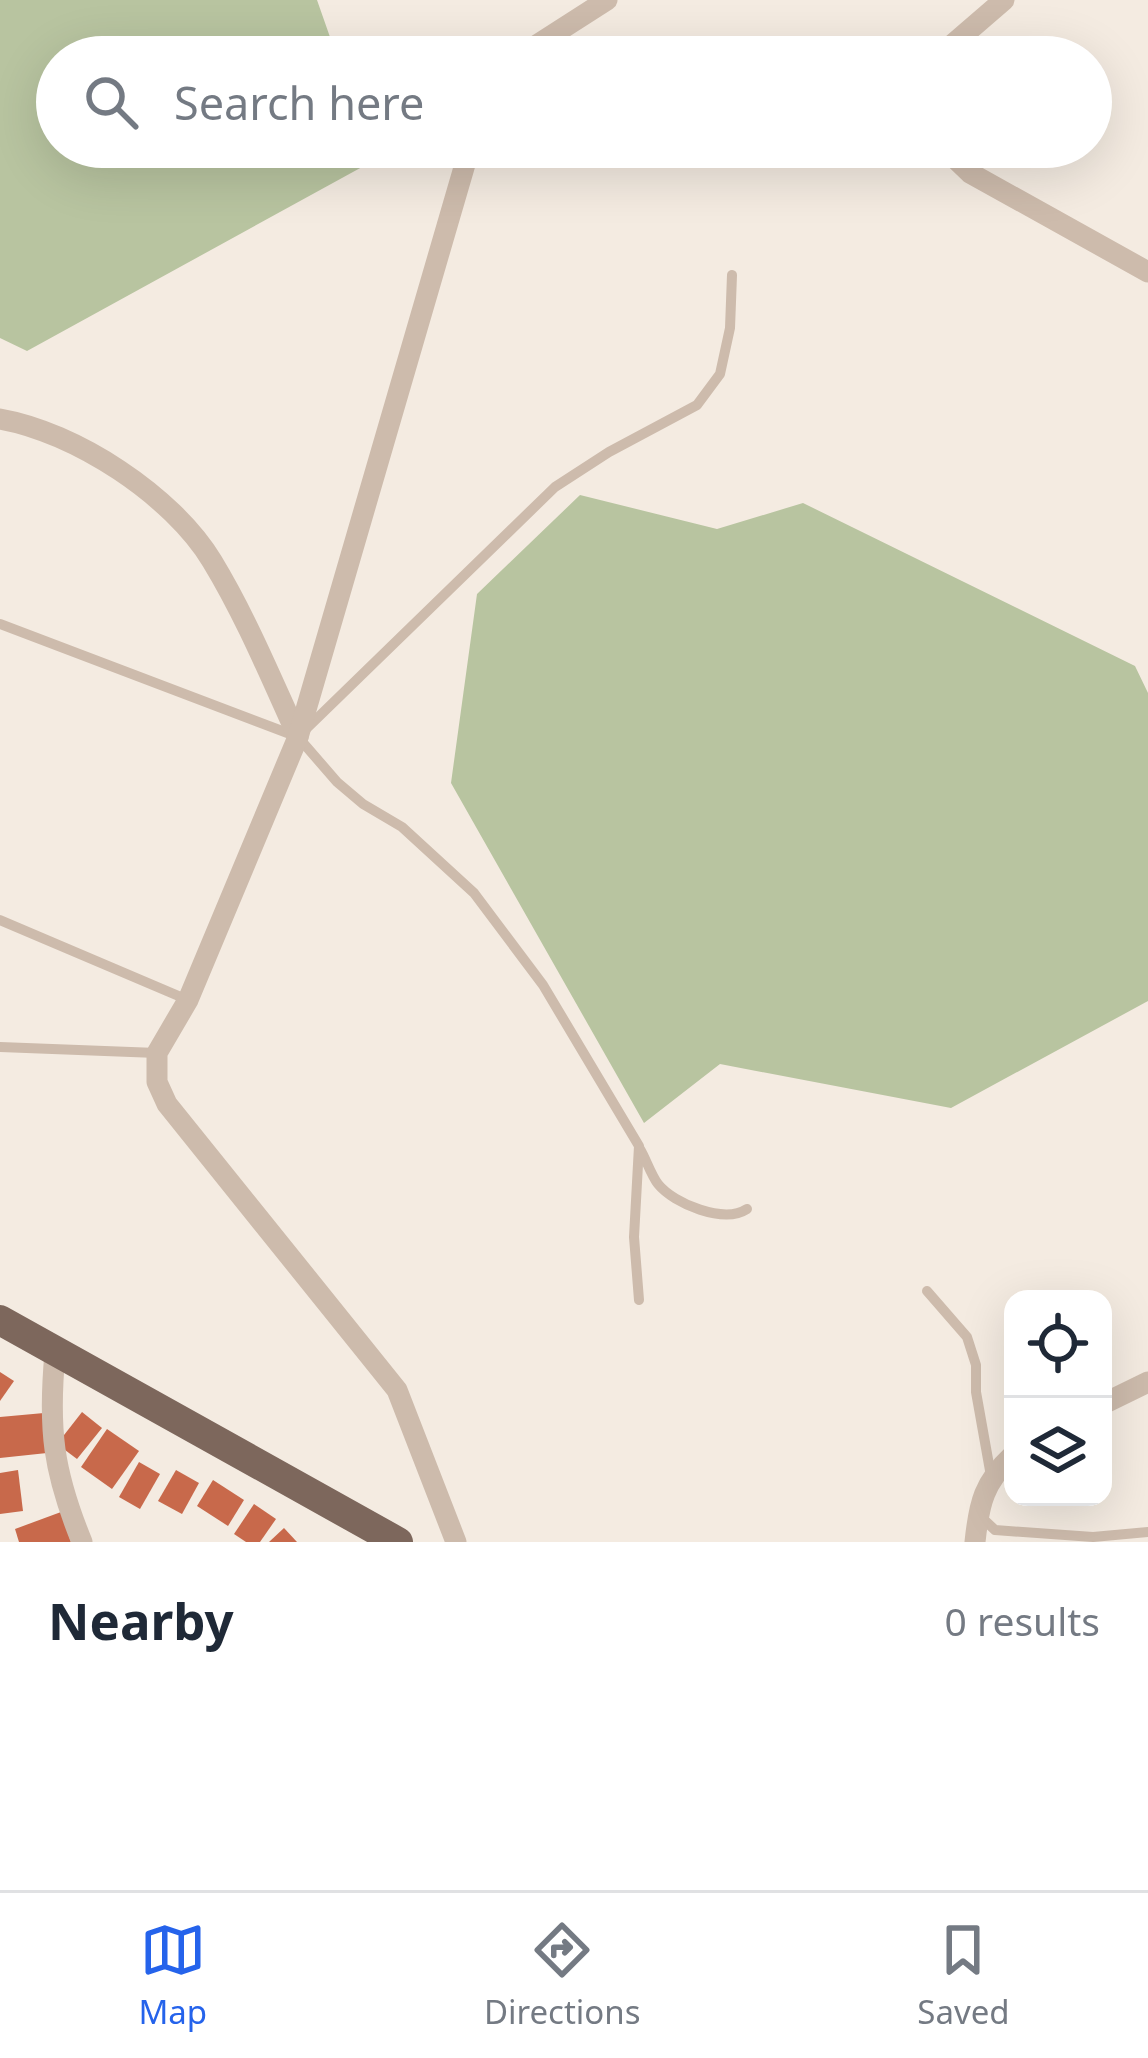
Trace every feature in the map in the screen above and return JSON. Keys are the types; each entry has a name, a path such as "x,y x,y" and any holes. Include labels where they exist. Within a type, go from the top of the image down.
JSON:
{"main road":[{"path":"0,1320 398,1542"}],"street":[{"path":"551,36 607,0"},
{"path":"962,36 1004,0"},
{"path":"456,1542 397,1390 167,1105 157,1082 157,1053 188,1000 298,737 464,168"},
{"path":"965,168 1148,272"},
{"path":"0,419 24,423 98,455 158,500 209,556 298,737"},
{"path":"55,1353 52,1455 82,1542"},
{"path":"1112,1400 1148,1382"},
{"path":"975,1542 978,1514 991,1476 1004,1464"}],"lane":[{"path":"298,737 555,488 609,452 697,405 720,374 730,328 732,274"},
{"path":"0,623 298,737 337,782 402,827 474,893 542,986 658,1185 704,1213 738,1215 747,1209"},
{"path":"0,920 188,1000"},
{"path":"0,1047 157,1053"},
{"path":"639,1146 634,1237 639,1300"},
{"path":"927,1291 967,1337 976,1365 991,1476"},
{"path":"978,1514 995,1530 1093,1537 1148,1532"}],"green space":[{"path":"0,0 317,0 330,36 36,36 36,168 360,168 27,351 0,338"},
{"path":"580,495 717,529 803,503 1135,666 1148,693 1148,1001 951,1108 720,1064 644,1123 451,783 477,594"}],"building":[{"path":"0,1372 14,1381 0,1401"},
{"path":"82,1412 102,1428 77,1459 57,1444"},
{"path":"44,1413 47,1453 0,1458 0,1417"},
{"path":"107,1429 139,1451 112,1489 81,1467"},
{"path":"139,1462 160,1474 140,1509 119,1497"},
{"path":"18,1470 23,1511 0,1514 0,1473"},
{"path":"176,1470 199,1483 182,1514 158,1501"},
{"path":"213,1480 244,1500 228,1526 197,1506"},
{"path":"254,1504 276,1519 260,1542 246,1542 234,1534"},
{"path":"61,1512 71,1542 19,1542 15,1529"},
{"path":"284,1528 297,1542 269,1542"}]}
